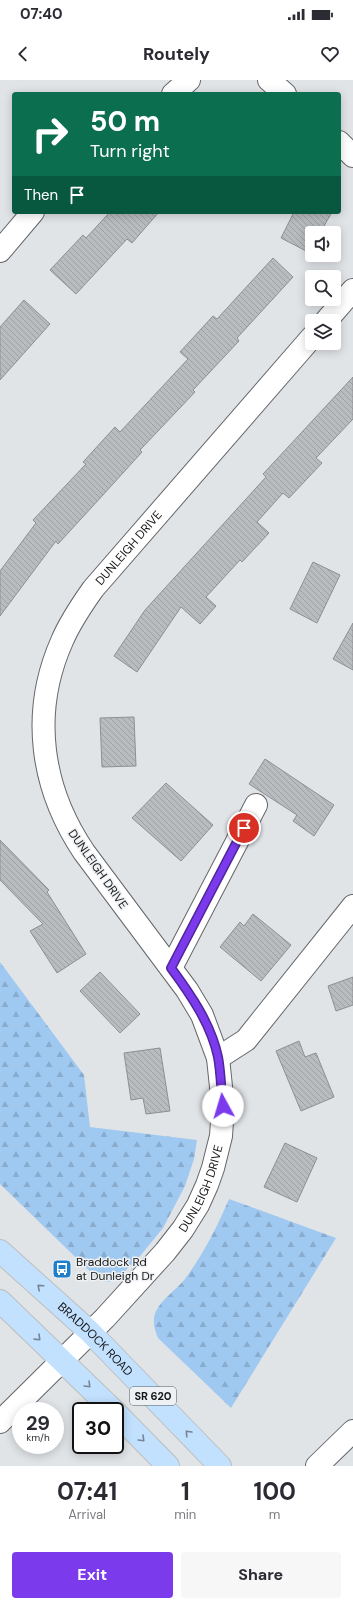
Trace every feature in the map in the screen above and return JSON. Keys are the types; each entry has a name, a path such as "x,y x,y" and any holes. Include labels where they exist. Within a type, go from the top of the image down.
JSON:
{"main road":[{"name":"BRADDOCK ROAD","path":"0,1252 90,1332 220,1466"},
{"name":"SR 620","path":"0,1301 104,1402"},
{"name":"SR 620","path":"124,1422 168,1466"}],"street":[{"path":"175,92 190,80"},
{"path":"269,80 283,92"},
{"path":"341,144 353,156"},
{"path":"0,251 31,214"},
{"path":"332,314 353,290"},
{"name":"DUNLEIGH DRIVE","path":"0,1422 90,1332 166,1252 183,1229 201,1198 213,1168 221,1136 223,1106 218,1058 202,1015 187,990 71,834 59,808 48,775 43,729 45,699 51,670 62,641 76,613 93,589 305,345"},
{"path":"171,968 256,805"},
{"path":"218,1058 246,1040 353,906"},
{"path":"322,1464 353,1431"}],"green space":[{"path":"0,962 84,1075 90,1127 197,1140 194,1159 185,1186 163,1228 141,1255 117,1279 109,1282 100,1281 0,1184"},
{"path":"229,1199 336,1238 231,1408 158,1338 154,1321 156,1311 165,1299 185,1279 198,1260"}],"building":[{"path":"108,214 157,214 132,243 127,239 76,294 50,270 83,235 86,238"},
{"path":"293,214 331,214 324,226 305,226 305,250 281,238"},
{"path":"273,258 293,277 237,338 239,341 193,390 195,392 140,450 142,452 58,544 56,541 0,616 0,571 36,523 33,520 86,464 83,462 115,427 120,432 188,359 180,352 213,316 217,319"},
{"path":"24,300 50,324 0,380 0,327"},
{"path":"353,377 353,419 316,458 322,463 289,498 283,493 257,522 269,533 242,562 240,560 206,597 216,606 200,624 181,607 137,672 114,656 145,610 266,477 263,474"},
{"path":"313,562 340,575 317,623 290,609"},
{"path":"353,623 353,670 333,659"},
{"path":"134,717 136,766 102,767 100,718"},
{"path":"265,759 334,805 314,836 293,821 297,815 249,784"},
{"path":"166,783 213,825 181,861 132,818"},
{"path":"0,840 49,890 47,892 86,954 57,973 30,931 43,924 0,880"},
{"path":"253,914 291,945 261,981 220,947 240,922 244,926"},
{"path":"100,972 140,1014 120,1033 80,991"},
{"path":"353,977 353,1005 336,1011 328,986"},
{"path":"299,1041 305,1057 316,1053 334,1097 301,1111 276,1051"},
{"path":"160,1048 170,1111 146,1114 143,1098 131,1100 124,1053"},
{"path":"285,1143 317,1158 297,1202 264,1187"}],"place":[{"name":"Braddock Rd at Dunleigh Dr","path":"62,1269"}],"route":[{"path":"223,1106 218,1058 212,1040 202,1015 187,990 171,968 199,917 244,828"}]}
